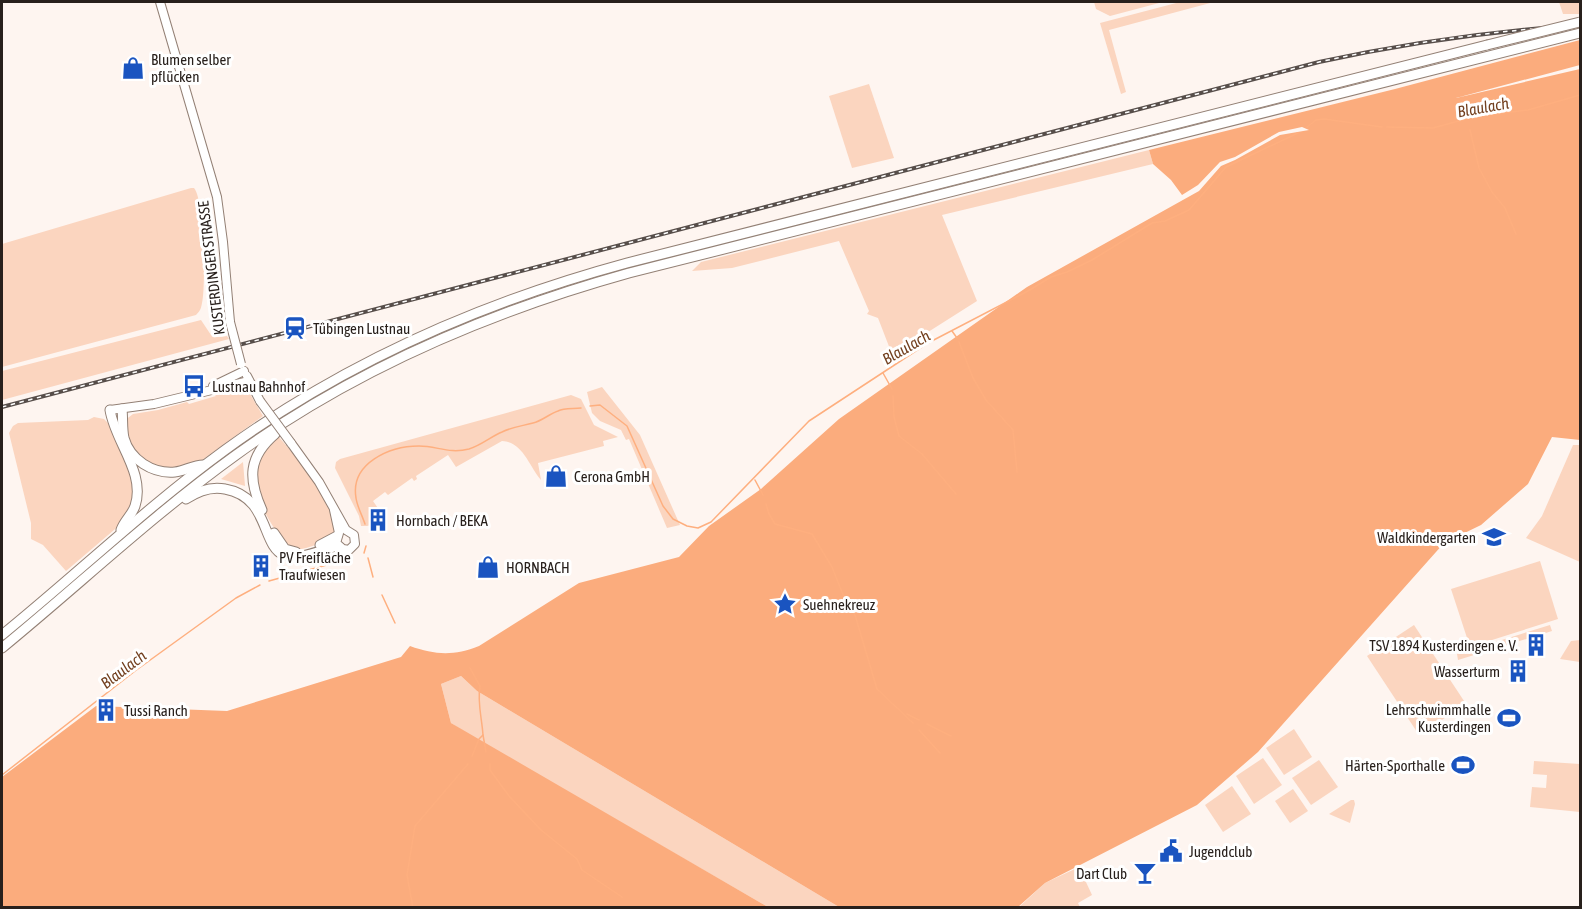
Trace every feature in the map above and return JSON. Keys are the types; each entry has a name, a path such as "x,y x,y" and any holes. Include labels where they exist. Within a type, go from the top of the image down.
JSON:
{"highway":[{"path":"2,635 119,535 242,438 290,406 359,366 439,328 553,285 663,254 1581,22"},
{"path":"2,648 154,519 225,463 290,418 360,377 433,342 514,309 583,286 1581,33"},
{"path":"122,409 125,439 132,453 144,464 155,470 167,472 205,465"},
{"path":"110,410 138,486 135,506 119,535"},
{"path":"290,418 266,442 256,456 252,473 258,501 279,542 289,551 304,551 340,537"},
{"path":"154,519 166,514 193,494 214,489 227,489 240,494 253,505 280,553 296,557 340,537"}],"street":[{"name":"KUSTERDINGER STRASSE","path":"160,2 217,197 230,322 243,368 260,401 318,482 334,510 340,537"},
{"path":"181,399 196,391 219,384 243,368"},
{"path":"110,410 181,399 249,381"}],"shaded area":[{"path":"1094,2 1163,2 1110,16 1096,9"},
{"path":"1180,2 1214,2 1109,30 1126,92 1121,94 1100,23"},
{"path":"1559,2 1580,2 1580,14 1563,14"},
{"path":"1580,40 1580,65 1456,98 1580,69 1580,440 1552,437 1528,484 1481,525 1444,543 1258,752 1197,805 1045,883 1018,907 839,907 477,691 461,676 441,684 451,723 768,907 2,907 2,777 96,706 227,711 401,657 410,646 436,653 453,653 479,646 579,583 679,557 709,526 761,489 839,419 1027,287 1199,191 1221,166 1280,135 1309,130 1302,127 1279,132 1235,157 1220,162 1198,185 1182,195 1171,180 1153,164 1149,150"},
{"path":"869,84 894,158 852,168 829,96"},
{"path":"1149,150 1153,164 942,215 977,301 895,353 890,349 878,318 867,314 869,311 839,241 732,268 692,271 701,262"},
{"path":"194,188 200,208 204,262 201,308 196,315 2,367 2,244"},
{"path":"201,320 211,335 227,336 229,339 2,400 2,371"},
{"path":"240,387 250,394 263,416 201,461 177,470 148,465 128,441 124,421 133,414 187,402 189,404"},
{"path":"602,387 640,435 680,525 667,528 629,439 626,440 621,430 600,421 592,413 587,392"},
{"path":"571,395 581,399 594,425 618,437 603,441 604,446 538,463 541,480 520,450 509,442 502,441 456,467 448,455 416,476 417,479 414,481 412,478 388,495 385,492 373,501 387,521 361,526 359,516 335,468 336,462 340,459"},
{"path":"94,417 104,419 110,425 131,472 134,498 121,524 66,571 43,545 31,539 31,523 9,433 18,423 88,420"},
{"path":"277,435 313,480 330,508 335,530 326,541 304,548 291,549 269,520 259,498 255,474 258,459"},
{"path":"1573,445 1580,445 1580,562 1526,538 1542,516"},
{"path":"243,462 245,486 221,479"},
{"path":"1540,561 1558,619 1470,647 1451,589"},
{"path":"1414,625 1466,704 1419,735 1367,656"},
{"path":"1550,625 1552,631 1458,660 1457,654"},
{"path":"1580,640 1580,662 1560,659 1571,641"},
{"path":"461,676 477,691 839,907 768,907 471,736 451,723 441,684"},
{"path":"1294,729 1312,757 1284,775 1266,748"},
{"path":"1263,758 1282,785 1254,804 1236,776"},
{"path":"1319,760 1338,787 1311,805 1292,778"},
{"path":"1534,761 1580,764 1580,812 1530,807 1532,787 1546,788 1547,775 1533,774"},
{"path":"1232,786 1251,814 1223,832 1205,805"},
{"path":"1293,789 1308,811 1290,823 1275,801"},
{"path":"1354,800 1355,804 1350,823 1329,814"},
{"path":"1079,867 1092,895 1078,903 1080,907 1018,908 1045,883"}],"waterway":[{"name":"Blaulach","path":"1387,127 1433,128 1477,116 1528,110 1580,95"},
{"name":"Blaulach","path":"1307,127 1316,120 1324,119 1382,127"},
{"path":"1470,130 1479,168 1492,192 1505,208 1516,234"},
{"name":"Blaulach","path":"590,406 600,405 627,426 663,506 673,519 687,526 698,528 711,522 809,421 928,343 1051,277 1092,260 1152,223 1165,221 1189,210 1226,167 1298,133"},
{"path":"952,331 957,338"},
{"path":"959,342 973,378 986,400 1013,430 1017,472"},
{"path":"883,373 892,389"},
{"path":"893,396 894,417 899,436 922,454 956,494"},
{"name":"Blaulach","path":"365,524 357,501 356,486 359,475 374,459 385,453 419,446 455,451 469,449 506,430 536,422 560,410 581,408"},
{"path":"755,480 763,495"},
{"path":"766,504 775,524 812,534 832,567 844,597"},
{"name":"Blaulach","path":"364,553 366,546"},
{"path":"368,558 373,577"},
{"name":"Blaulach","path":"269,581 341,561"},
{"name":"Blaulach","path":"2,775 135,671 236,598 260,585"},
{"path":"382,595 395,623"},
{"path":"849,606 855,615 877,689 913,723"},
{"path":"470,668 480,686 479,704 483,735 472,756"},
{"path":"907,714 919,720"},
{"path":"927,724 951,736"},
{"path":"919,730 940,753"},
{"path":"483,735 486,752"},
{"path":"413,908 407,875 415,826 468,764"},
{"path":"490,764 490,770 509,796 541,830 577,859 582,870 622,897"}],"railway":[{"path":"2,407 1319,62 1449,39 1580,25"}],"place":[{"name":"Blumen selber pflücken","path":"133,68"},
{"name":"Tübingen Lustnau","path":"295,328"},
{"name":"Lustnau Bahnhof","path":"194,386"},
{"name":"Cerona GmbH","path":"556,476"},
{"name":"Hornbach / BEKA","path":"378,520"},
{"name":"Waldkindergarten","path":"1494,537"},
{"name":"PV Freifläche Traufwiesen","path":"261,566"},
{"name":"HORNBACH","path":"488,567"},
{"name":"Suehnekreuz","path":"785,604"},
{"name":"TSV 1894 Kusterdingen e. V.","path":"1536,645"},
{"name":"Wasserturm","path":"1518,671"},
{"name":"Tussi Ranch","path":"106,710"},
{"name":"Lehrschwimmhalle Kusterdingen","path":"1509,718"},
{"name":"Härten-Sporthalle","path":"1463,765"},
{"name":"Jugendclub","path":"1171,851"},
{"name":"Dart Club","path":"1145,873"}]}
